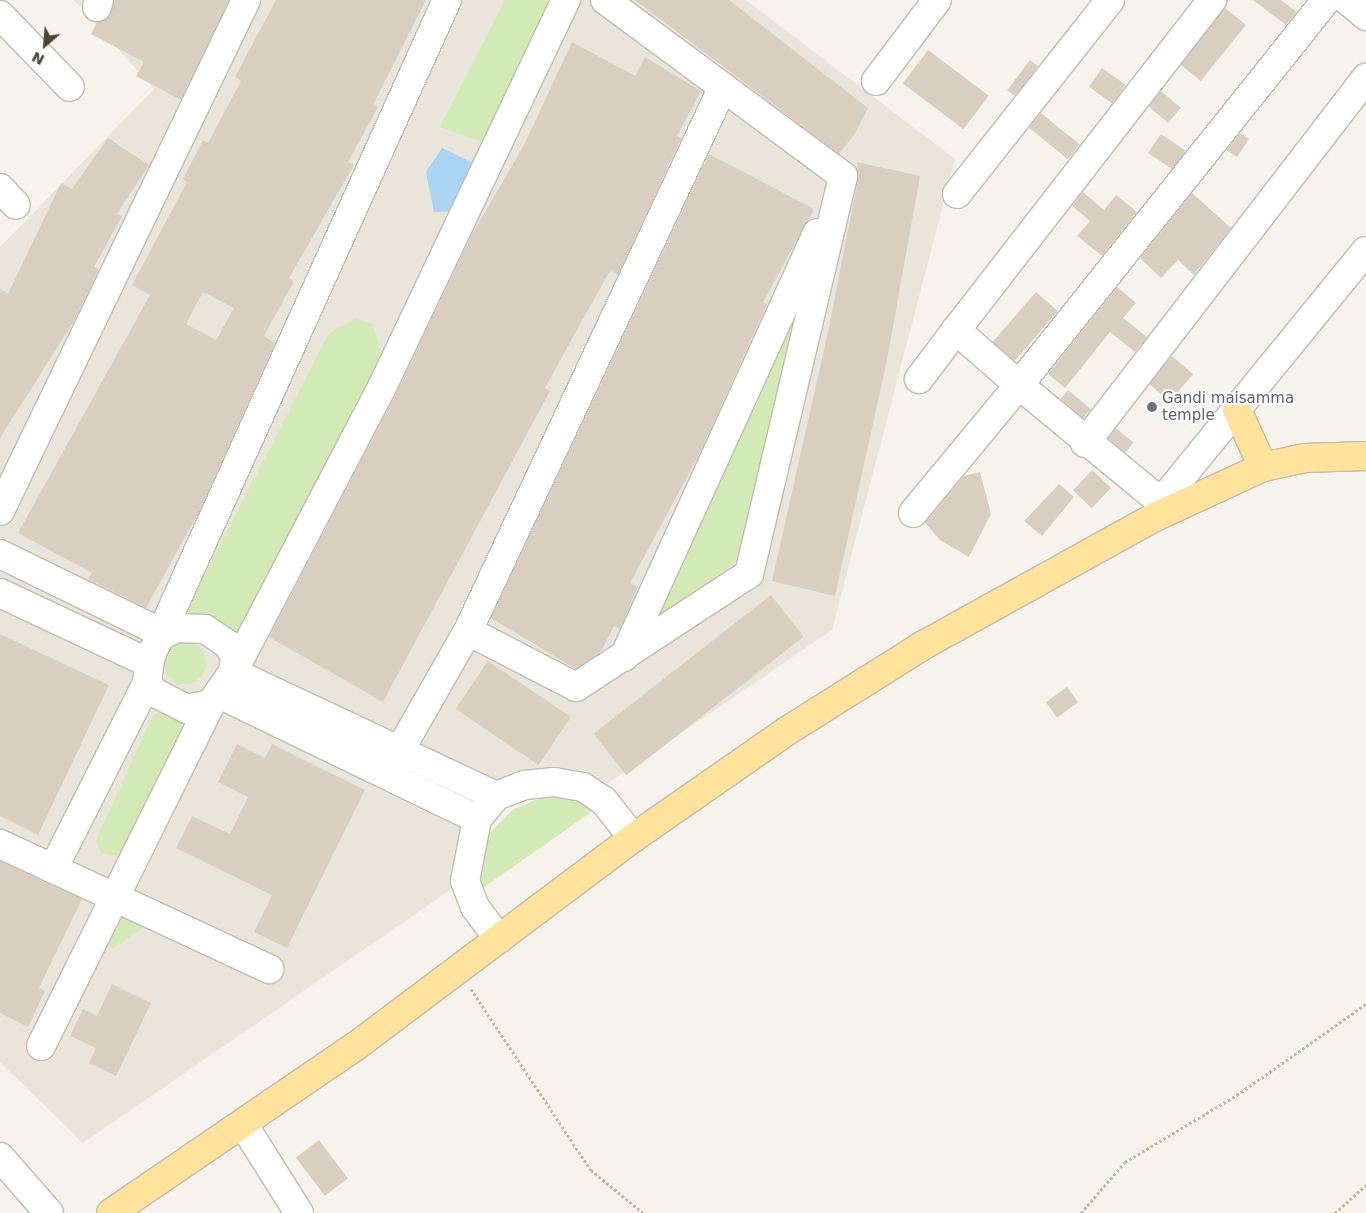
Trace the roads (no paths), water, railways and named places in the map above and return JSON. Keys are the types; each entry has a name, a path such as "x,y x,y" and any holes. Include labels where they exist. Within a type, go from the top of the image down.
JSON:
{"main road":[{"path":"1237,410 1263,468"},
{"path":"111,1213 243,1124 458,970 633,838 787,731 922,646 1158,509 1263,468 1305,458 1366,456"}],"street":[{"path":"0,510 246,0"},
{"path":"53,869 148,673 447,0"},
{"path":"42,1046 222,690 382,387 566,0"},
{"path":"605,0 722,89 843,176"},
{"path":"876,81 937,0"},
{"path":"957,194 1110,0"},
{"path":"919,378 1212,0"},
{"path":"913,513 1019,385 1326,0"},
{"path":"1347,0 1366,16"},
{"path":"0,15 70,87"},
{"path":"1085,444 1366,78"},
{"path":"400,750 468,631 722,89"},
{"path":"468,631 576,687 749,574 843,176"},
{"path":"624,657 843,176"},
{"path":"956,330 1158,509 1366,251"},
{"path":"0,554 164,634 191,628 218,635 235,658 222,690 187,709 163,698 148,673 0,593"},
{"path":"222,690 400,750 496,796"},
{"path":"222,690 477,819"},
{"path":"499,939 475,906 465,880 477,819 496,796 526,785 554,782 583,787 604,801 633,838"},
{"path":"0,844 269,968"},
{"path":"243,1124 299,1213"},
{"path":"0,1157 50,1213"}],"water":[{"path":"442,148 479,166 457,211 434,212 426,172"}],"place":[{"name":"Gandi maisamma temple","path":"1152,407"}]}
